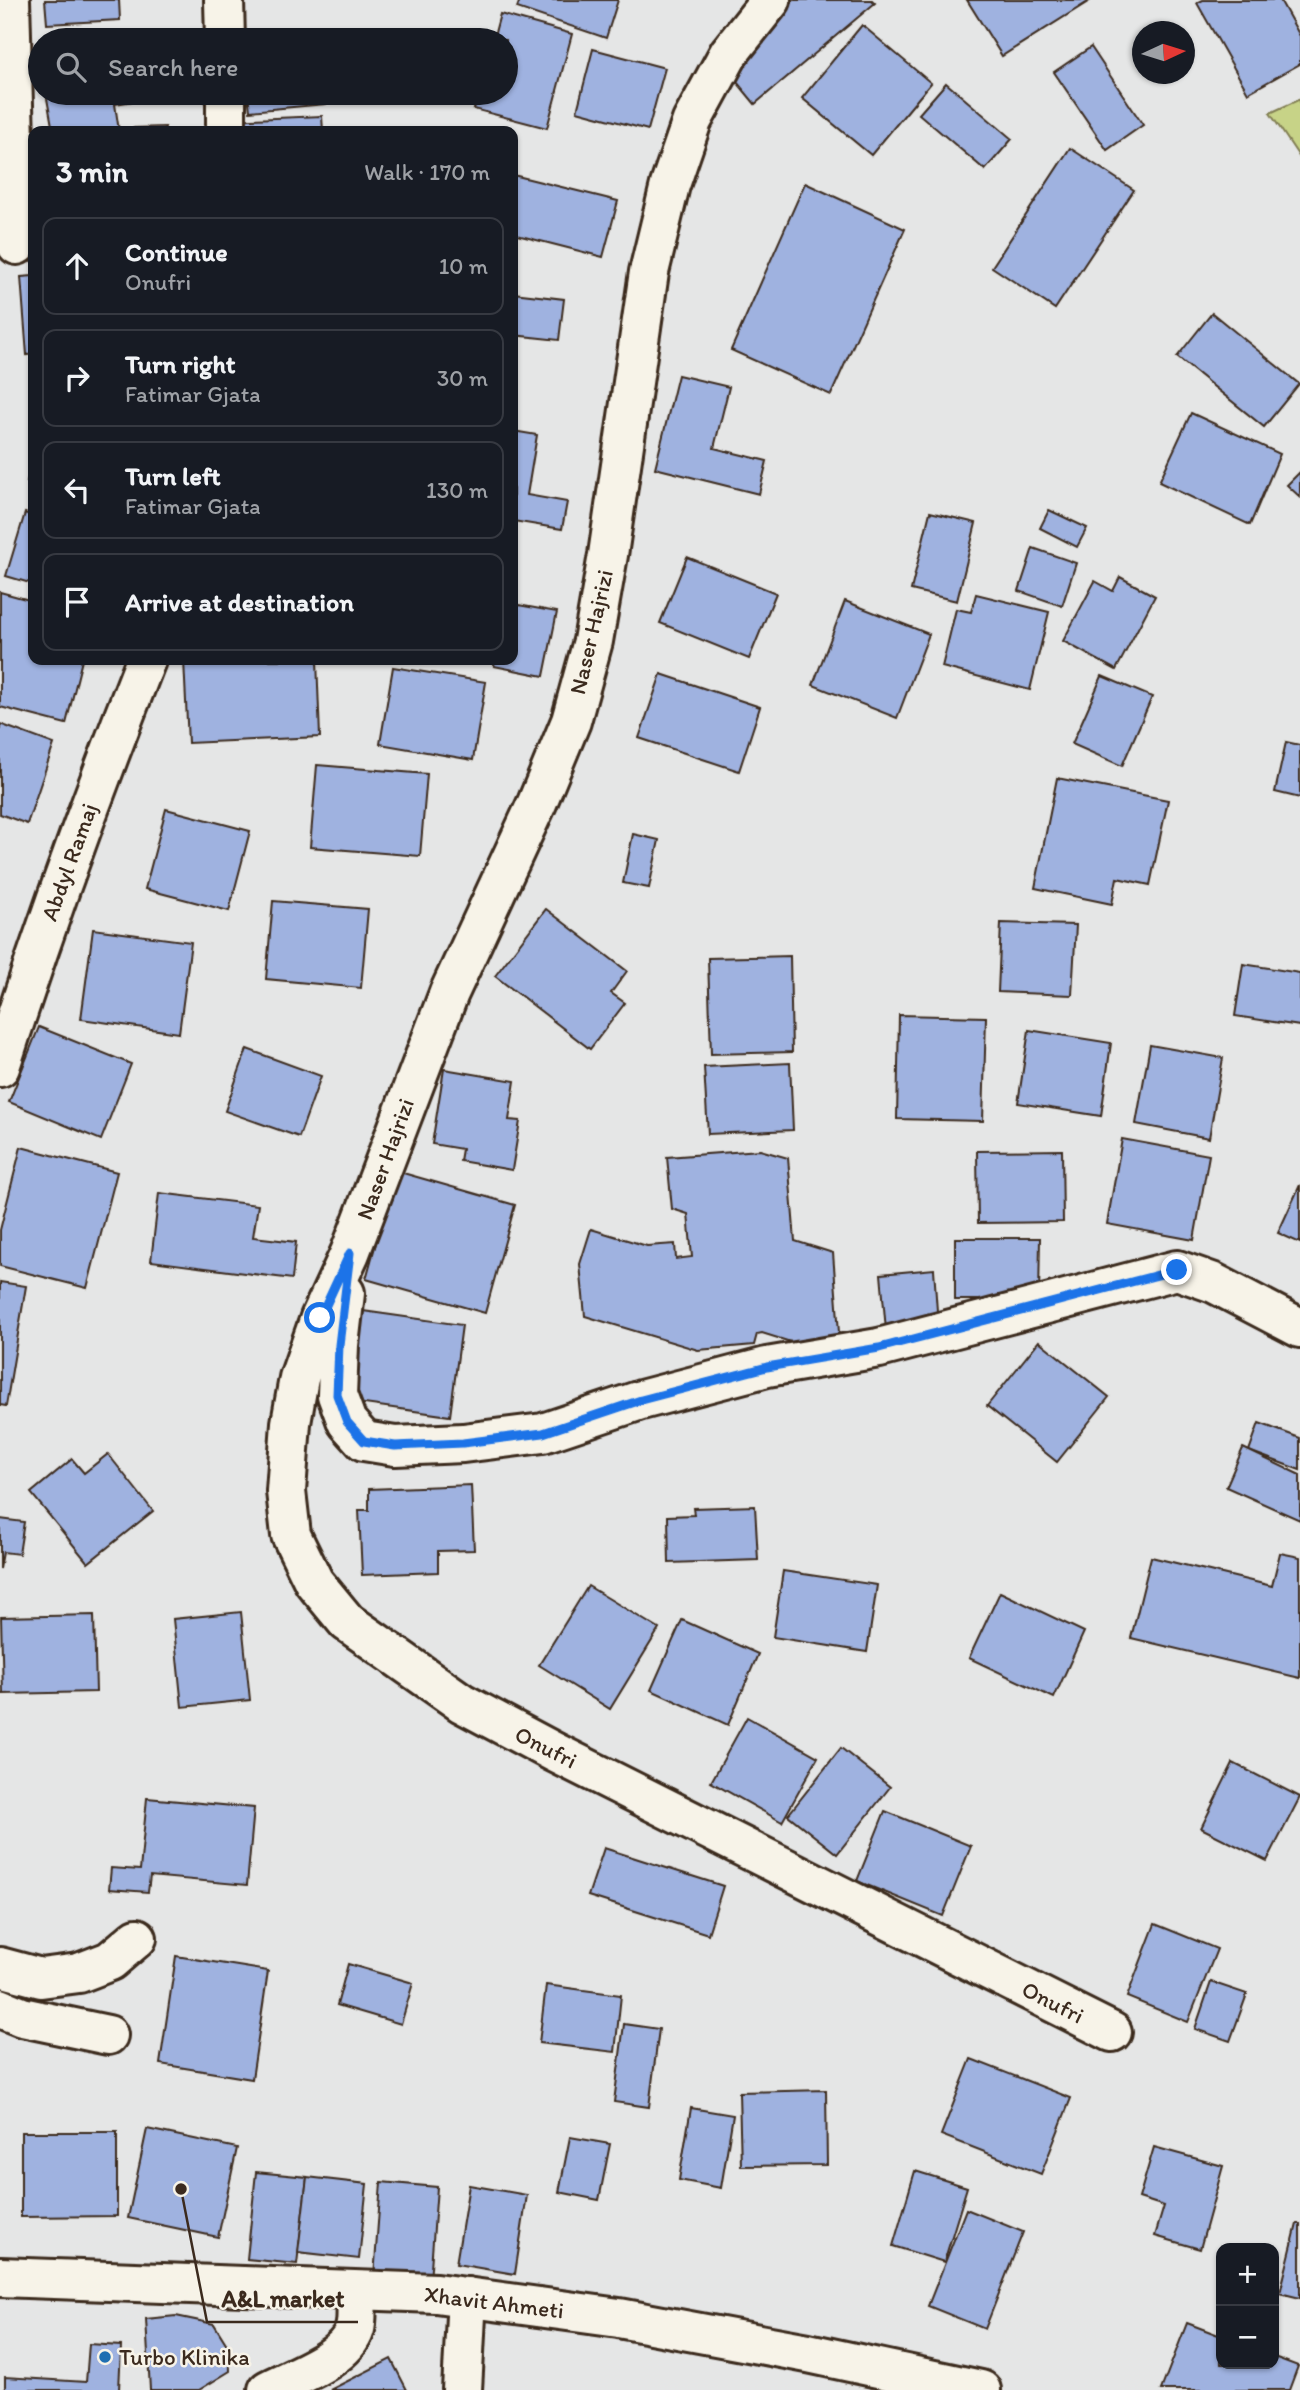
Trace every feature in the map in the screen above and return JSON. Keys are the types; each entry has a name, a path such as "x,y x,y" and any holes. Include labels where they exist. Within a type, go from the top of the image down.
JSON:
{"street":[{"path":"10,0 17,246"},
{"path":"224,0 225,28"},
{"name":"Naser Hajrizi","path":"350,1253 449,993 537,803 571,721 593,641 649,272 670,185 692,121 729,53 771,0"},
{"path":"226,105 226,126"},
{"name":"Abdyl Ramaj","path":"0,1067 35,957 144,665"},
{"path":"350,1253 339,1345 337,1395 347,1422 364,1441 395,1446 463,1443 543,1433 641,1400 755,1370 879,1348 1177,1270 1214,1283 1300,1328"},
{"name":"Onufri","path":"350,1253 320,1318 299,1378 291,1423 285,1491 291,1535 314,1582 347,1622 462,1703 554,1752 1112,2032"},
{"path":"0,1967 41,1978 79,1973 110,1961 137,1938"},
{"path":"0,2008 22,2017 108,2035"},
{"name":"Xhavit Ahmeti","path":"0,2277 436,2293 619,2318 808,2353 981,2390"},
{"path":"268,2390 324,2362 346,2347 356,2328 356,2291"},
{"path":"462,2390 467,2297"}],"green space":[{"path":"1300,99 1300,158 1270,113"}],"building":[{"path":"45,0 119,0 120,20 47,24"},
{"path":"520,0 618,0 606,38 517,8"},
{"path":"775,0 872,0 875,3 755,104 727,70"},
{"path":"967,0 1091,0 1002,56"},
{"path":"1203,0 1280,0 1300,36 1300,64 1248,93 1197,3"},
{"path":"500,14 572,34 547,128 474,109 475,105 518,105 518,28 496,28"},
{"path":"862,25 931,83 871,155 802,98"},
{"path":"1091,47 1143,125 1107,150 1054,72"},
{"path":"593,49 665,68 648,130 577,111"},
{"path":"946,83 1012,139 985,170 919,114"},
{"path":"48,105 115,105 118,126 52,126"},
{"path":"249,105 314,105 250,111"},
{"path":"322,116 323,126 229,126 228,120"},
{"path":"1070,148 1134,190 1055,309 992,267"},
{"path":"518,176 618,201 603,257 518,235"},
{"path":"805,183 905,229 831,395 731,350"},
{"path":"28,276 27,355 21,277"},
{"path":"518,294 564,299 559,340 518,336"},
{"path":"1212,313 1299,384 1264,427 1177,357"},
{"path":"678,375 729,387 714,448 767,461 759,494 655,468"},
{"path":"1191,413 1280,454 1250,525 1159,482"},
{"path":"518,432 537,435 527,495 567,502 562,529 518,522"},
{"path":"1300,472 1300,497 1287,485"},
{"path":"1049,510 1087,528 1077,547 1040,528"},
{"path":"930,512 976,523 957,601 911,590"},
{"path":"25,513 28,514 28,583 6,576"},
{"path":"1033,548 1076,563 1062,606 1019,591"},
{"path":"687,557 776,593 749,659 660,623"},
{"path":"1120,577 1155,596 1116,670 1063,641 1095,581 1113,591"},
{"path":"0,592 28,600 28,665 81,665 66,724 0,707"},
{"path":"976,594 1049,612 1030,690 942,667 956,609 971,612"},
{"path":"845,601 929,634 897,718 813,685"},
{"path":"518,605 557,612 544,676 494,666 518,665"},
{"path":"184,665 317,665 320,737 188,743"},
{"path":"393,667 486,682 473,760 380,744"},
{"path":"661,674 760,707 739,771 639,738"},
{"path":"1102,676 1152,697 1122,766 1072,744"},
{"path":"0,724 54,744 27,824 0,814"},
{"path":"1286,742 1300,745 1300,798 1275,792"},
{"path":"317,765 427,774 420,856 310,847"},
{"path":"1057,778 1168,800 1150,885 1117,878 1112,904 1035,888"},
{"path":"166,809 250,831 229,911 145,889"},
{"path":"633,834 659,840 649,888 623,883"},
{"path":"273,901 368,909 361,988 266,979"},
{"path":"546,909 627,971 611,993 625,1003 590,1049 495,976"},
{"path":"1001,923 1076,925 1072,995 998,992"},
{"path":"93,929 191,942 179,1033 81,1019"},
{"path":"790,956 792,1052 711,1054 708,958"},
{"path":"1243,964 1300,973 1300,1026 1235,1016"},
{"path":"899,1015 986,1017 983,1121 897,1119"},
{"path":"39,1027 131,1064 101,1140 9,1102"},
{"path":"1029,1030 1111,1043 1101,1116 1018,1103"},
{"path":"1150,1045 1223,1058 1209,1138 1136,1124"},
{"path":"247,1049 321,1076 299,1137 225,1111"},
{"path":"790,1063 793,1130 708,1134 704,1067"},
{"path":"444,1069 515,1081 509,1120 520,1121 512,1170 460,1161 462,1149 432,1144"},
{"path":"1122,1139 1209,1155 1194,1240 1107,1224"},
{"path":"21,1147 117,1172 87,1288 0,1266 0,1230"},
{"path":"760,1150 788,1158 795,1241 833,1253 840,1346 810,1348 762,1333 757,1334 754,1345 698,1350 585,1316 580,1264 591,1229 647,1246 675,1244 676,1259 692,1257 688,1214 672,1209 667,1157"},
{"path":"1062,1150 1063,1222 978,1223 977,1151"},
{"path":"396,1171 515,1205 485,1313 366,1279"},
{"path":"1300,1185 1300,1243 1278,1233"},
{"path":"159,1193 258,1205 253,1237 296,1242 292,1279 151,1261"},
{"path":"955,1238 1040,1238 1039,1300 955,1300"},
{"path":"934,1269 938,1325 886,1330 881,1274"},
{"path":"0,1282 26,1286 6,1406 0,1405"},
{"path":"363,1311 462,1325 450,1416 350,1402"},
{"path":"1039,1341 1109,1397 1057,1462 987,1406"},
{"path":"1259,1423 1300,1438 1300,1470 1249,1451"},
{"path":"1243,1448 1300,1475 1300,1520 1226,1487"},
{"path":"108,1454 153,1511 88,1563 31,1493 72,1459 84,1473"},
{"path":"471,1485 474,1550 438,1551 438,1572 362,1575 359,1510 369,1510 369,1489"},
{"path":"755,1506 758,1560 669,1563 668,1516 694,1515 693,1508"},
{"path":"0,1519 24,1522 19,1554 3,1552 0,1569"},
{"path":"1280,1553 1300,1557 1300,1678 1131,1638 1151,1557 1272,1586"},
{"path":"783,1571 877,1585 867,1652 773,1637"},
{"path":"588,1586 659,1629 610,1709 539,1665"},
{"path":"1000,1592 1084,1632 1054,1698 969,1658"},
{"path":"241,1612 250,1700 182,1707 173,1619"},
{"path":"94,1615 96,1692 3,1694 1,1617"},
{"path":"682,1620 758,1654 728,1725 651,1690"},
{"path":"747,1717 818,1757 782,1822 711,1782"},
{"path":"841,1748 890,1787 837,1854 788,1815"},
{"path":"1233,1763 1300,1797 1267,1861 1201,1828"},
{"path":"147,1798 254,1808 247,1885 150,1876 148,1892 109,1889 111,1868 140,1870"},
{"path":"885,1811 971,1846 943,1916 857,1881"},
{"path":"604,1848 723,1886 708,1934 588,1896"},
{"path":"1155,1924 1217,1949 1188,2022 1127,1997"},
{"path":"176,1956 268,1971 252,2079 160,2064"},
{"path":"348,1964 413,1983 401,2024 337,2005"},
{"path":"1211,1982 1247,1994 1230,2041 1195,2029"},
{"path":"546,1985 621,1995 615,2052 539,2043"},
{"path":"624,2024 659,2029 649,2107 614,2102"},
{"path":"971,2059 1071,2098 1041,2174 941,2135"},
{"path":"826,2090 827,2165 741,2166 739,2092"},
{"path":"691,2108 733,2115 721,2188 679,2180"},
{"path":"147,2129 237,2148 218,2237 128,2218"},
{"path":"21,2132 117,2132 117,2216 21,2217"},
{"path":"570,2137 610,2144 599,2200 559,2192"},
{"path":"1154,2147 1223,2166 1200,2249 1155,2236 1164,2206 1139,2198"},
{"path":"915,2171 967,2187 944,2262 893,2246"},
{"path":"256,2172 307,2177 297,2264 247,2259"},
{"path":"307,2177 367,2184 359,2259 298,2252"},
{"path":"381,2182 437,2187 430,2281 374,2277"},
{"path":"469,2185 527,2195 515,2274 456,2264"},
{"path":"966,2209 1023,2232 985,2329 928,2306"},
{"path":"1297,2224 1300,2224 1300,2298 1280,2293"},
{"path":"176,2316 214,2324 229,2348 230,2371 199,2390 150,2390 146,2319"},
{"path":"1187,2323 1216,2334 1216,2369 1279,2369 1279,2359 1298,2366 1289,2390 1161,2390"},
{"path":"89,2344 121,2346 119,2390 5,2390 5,2377 86,2382"},
{"path":"391,2359 407,2390 330,2390"}],"place":[{"name":"A&L market","path":"181,2189"},
{"name":"Turbo Klinika","path":"105,2357"}],"route":[{"path":"320,1318 350,1253 339,1345 337,1395 347,1422 364,1441 395,1446 463,1443 543,1433 641,1400 767,1367 879,1348 1177,1270"}]}
